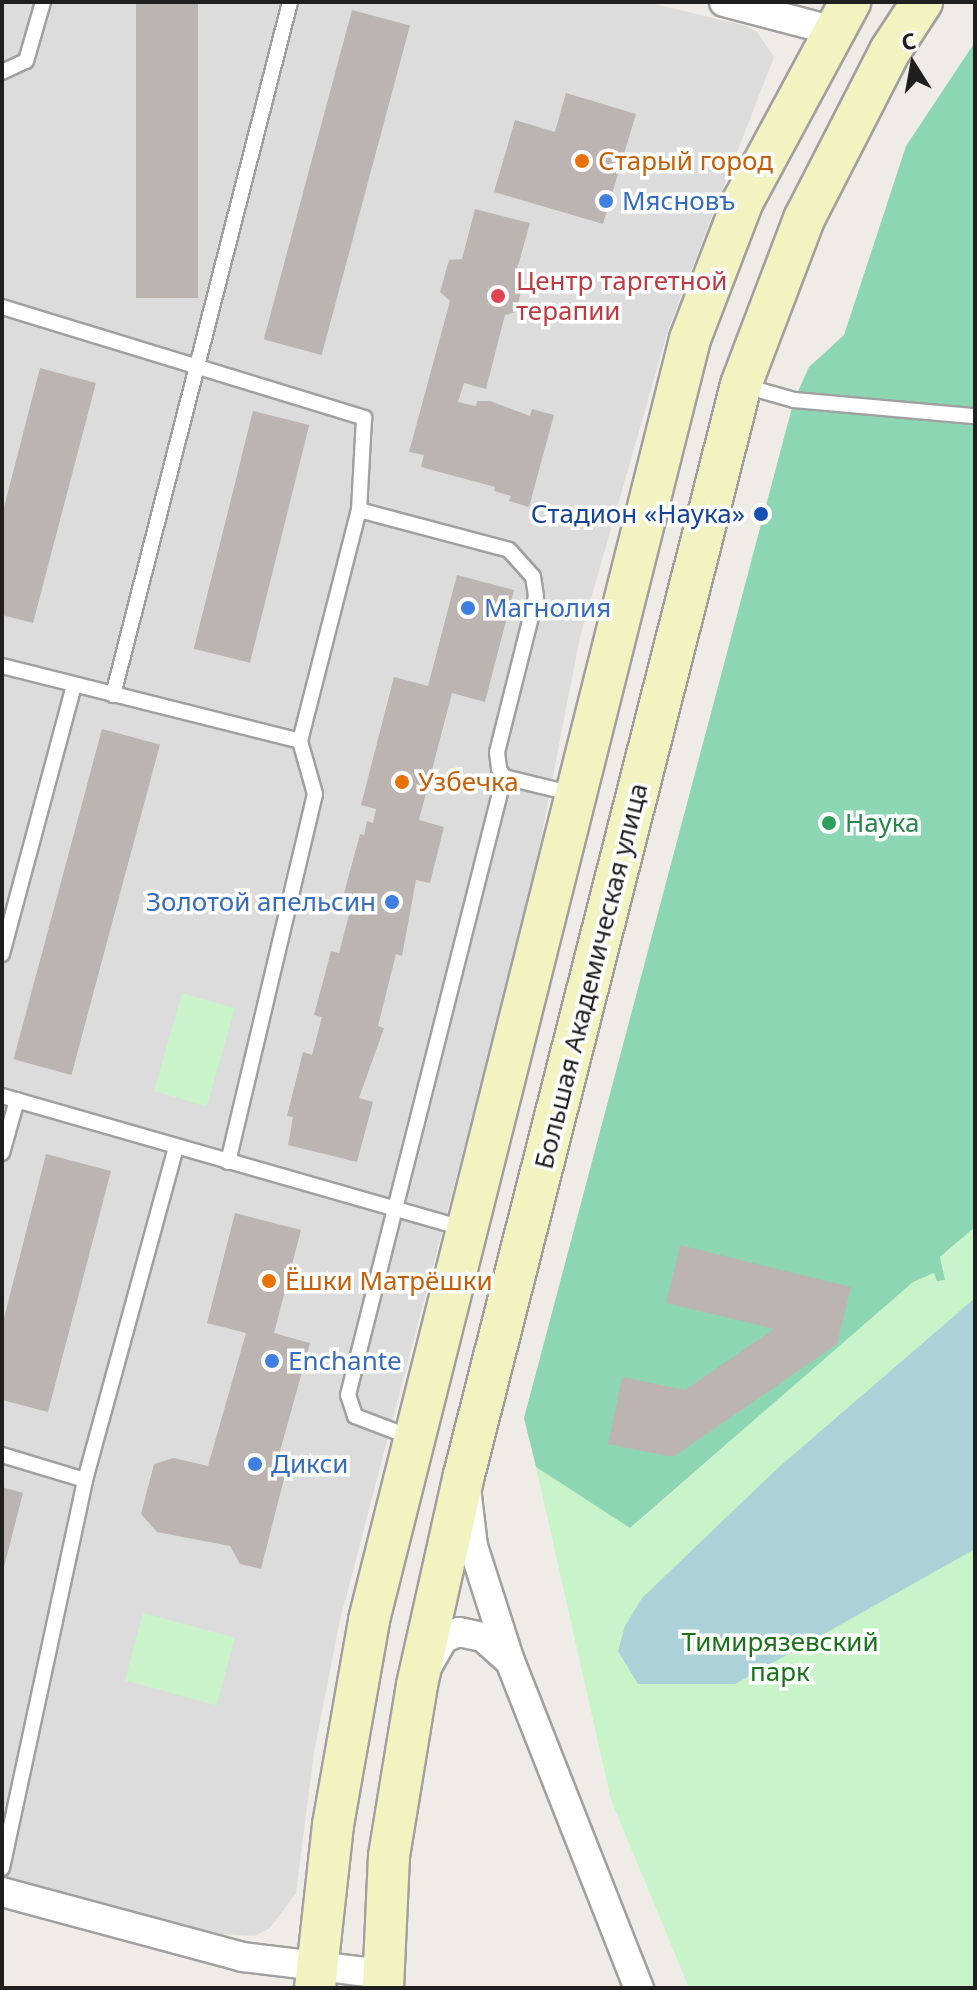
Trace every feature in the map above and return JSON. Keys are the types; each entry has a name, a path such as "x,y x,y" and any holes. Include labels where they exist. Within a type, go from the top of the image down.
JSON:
{"main road":[{"name":"Большая Академическая улица","path":"383,1981 389,1856 417,1685 464,1475 741,385 804,219 890,51 922,2"},
{"path":"315,1978 333,1825 369,1620 690,339 743,201 840,16"}],"street":[{"path":"724,2 840,16"},
{"path":"464,1475 473,1546 510,1661 639,1988"},
{"path":"417,1685 444,1638 459,1632 483,1637 510,1661"},
{"path":"2,1892 315,1978 383,1981"}],"lane":[{"path":"2,72 26,61 43,2"},
{"path":"113,695 195,362 290,2"},
{"path":"2,307 195,362 364,418 359,510 300,741 315,794 228,1162"},
{"path":"741,385 794,400 975,416"},
{"path":"359,510 509,550 533,577 536,597 497,752 504,777 348,1395 355,1416 414,1439"},
{"path":"2,666 300,741"},
{"path":"2,954 74,685"},
{"path":"504,777 574,795"},
{"path":"2,1153 9,1098 396,1212 467,1229"},
{"path":"2,1868 85,1480 176,1148"},
{"path":"2,1455 85,1480"}],"shaded area":[{"path":"2,2 647,2 746,26 757,32 774,57 668,330 580,637 529,900 340,1620 314,1752 296,1893 270,1928 255,1936 220,1934 2,1878"}],"green space":[{"name":"Наука","path":"975,42 975,1227 940,1257 945,1280 937,1281 934,1273 913,1282 630,1528 536,1467 524,1418 794,400 809,367 844,335 906,146"},
{"path":"182,993 235,1008 207,1106 154,1091"},
{"name":"Тимирязевский парк","path":"975,1227 975,1988 689,1988 611,1800 536,1467 631,1528 913,1281 944,1270 940,1258"},
{"path":"143,1613 235,1638 217,1705 125,1681"}],"water":[{"path":"975,1298 975,1549 735,1684 638,1684 618,1651 625,1626 642,1598 779,1467"}],"building":[{"path":"136,2 198,2 198,298 136,298"},
{"path":"352,10 410,26 322,355 264,339"},
{"path":"566,93 636,114 603,224 494,192 515,120 555,132"},
{"path":"475,209 530,223 516,273 523,283 516,312 505,315 486,389 464,383 458,402 476,406 477,401 490,401 530,416 532,409 554,415 529,507 509,501 511,496 494,491 495,487 421,467 424,455 409,452 450,301 440,292 449,260 462,259"},
{"path":"40,368 96,383 33,623 2,615 2,515"},
{"path":"253,411 309,425 250,663 194,649"},
{"path":"457,575 514,590 485,702 452,693 419,820 444,827 430,883 416,880 402,956 396,954 378,1026 384,1028 359,1098 373,1102 357,1162 288,1145 293,1117 287,1116 303,1052 312,1055 322,1017 314,1015 331,951 339,953 354,896 344,893 360,834 364,835 367,821 373,823 376,809 361,805 394,677 428,686"},
{"path":"102,729 160,745 71,1075 13,1059"},
{"path":"46,1154 111,1171 48,1412 2,1400 2,1326"},
{"path":"235,1213 301,1230 274,1333 310,1343 274,1473 285,1475 261,1569 240,1564 230,1546 157,1532 141,1514 154,1464 174,1458 208,1466 246,1333 207,1323"},
{"path":"680,1245 851,1287 837,1344 673,1457 608,1444 622,1377 685,1390 774,1329 666,1303"},
{"path":"2,1487 23,1493 3,1571 2,1571"}],"place":[{"name":"Старый город","path":"582,161"},
{"name":"Мясновъ","path":"606,201"},
{"name":"Центр таргетной терапии","path":"498,296"},
{"name":"Стадион «Наука»","path":"761,514"},
{"name":"Магнолия","path":"468,608"},
{"name":"Узбечка","path":"402,782"},
{"name":"Наука","path":"829,823"},
{"name":"Золотой апельсин","path":"392,902"},
{"name":"Ёшки Матрёшки","path":"269,1281"},
{"name":"Enchante","path":"272,1361"},
{"name":"Дикси","path":"255,1464"}]}
